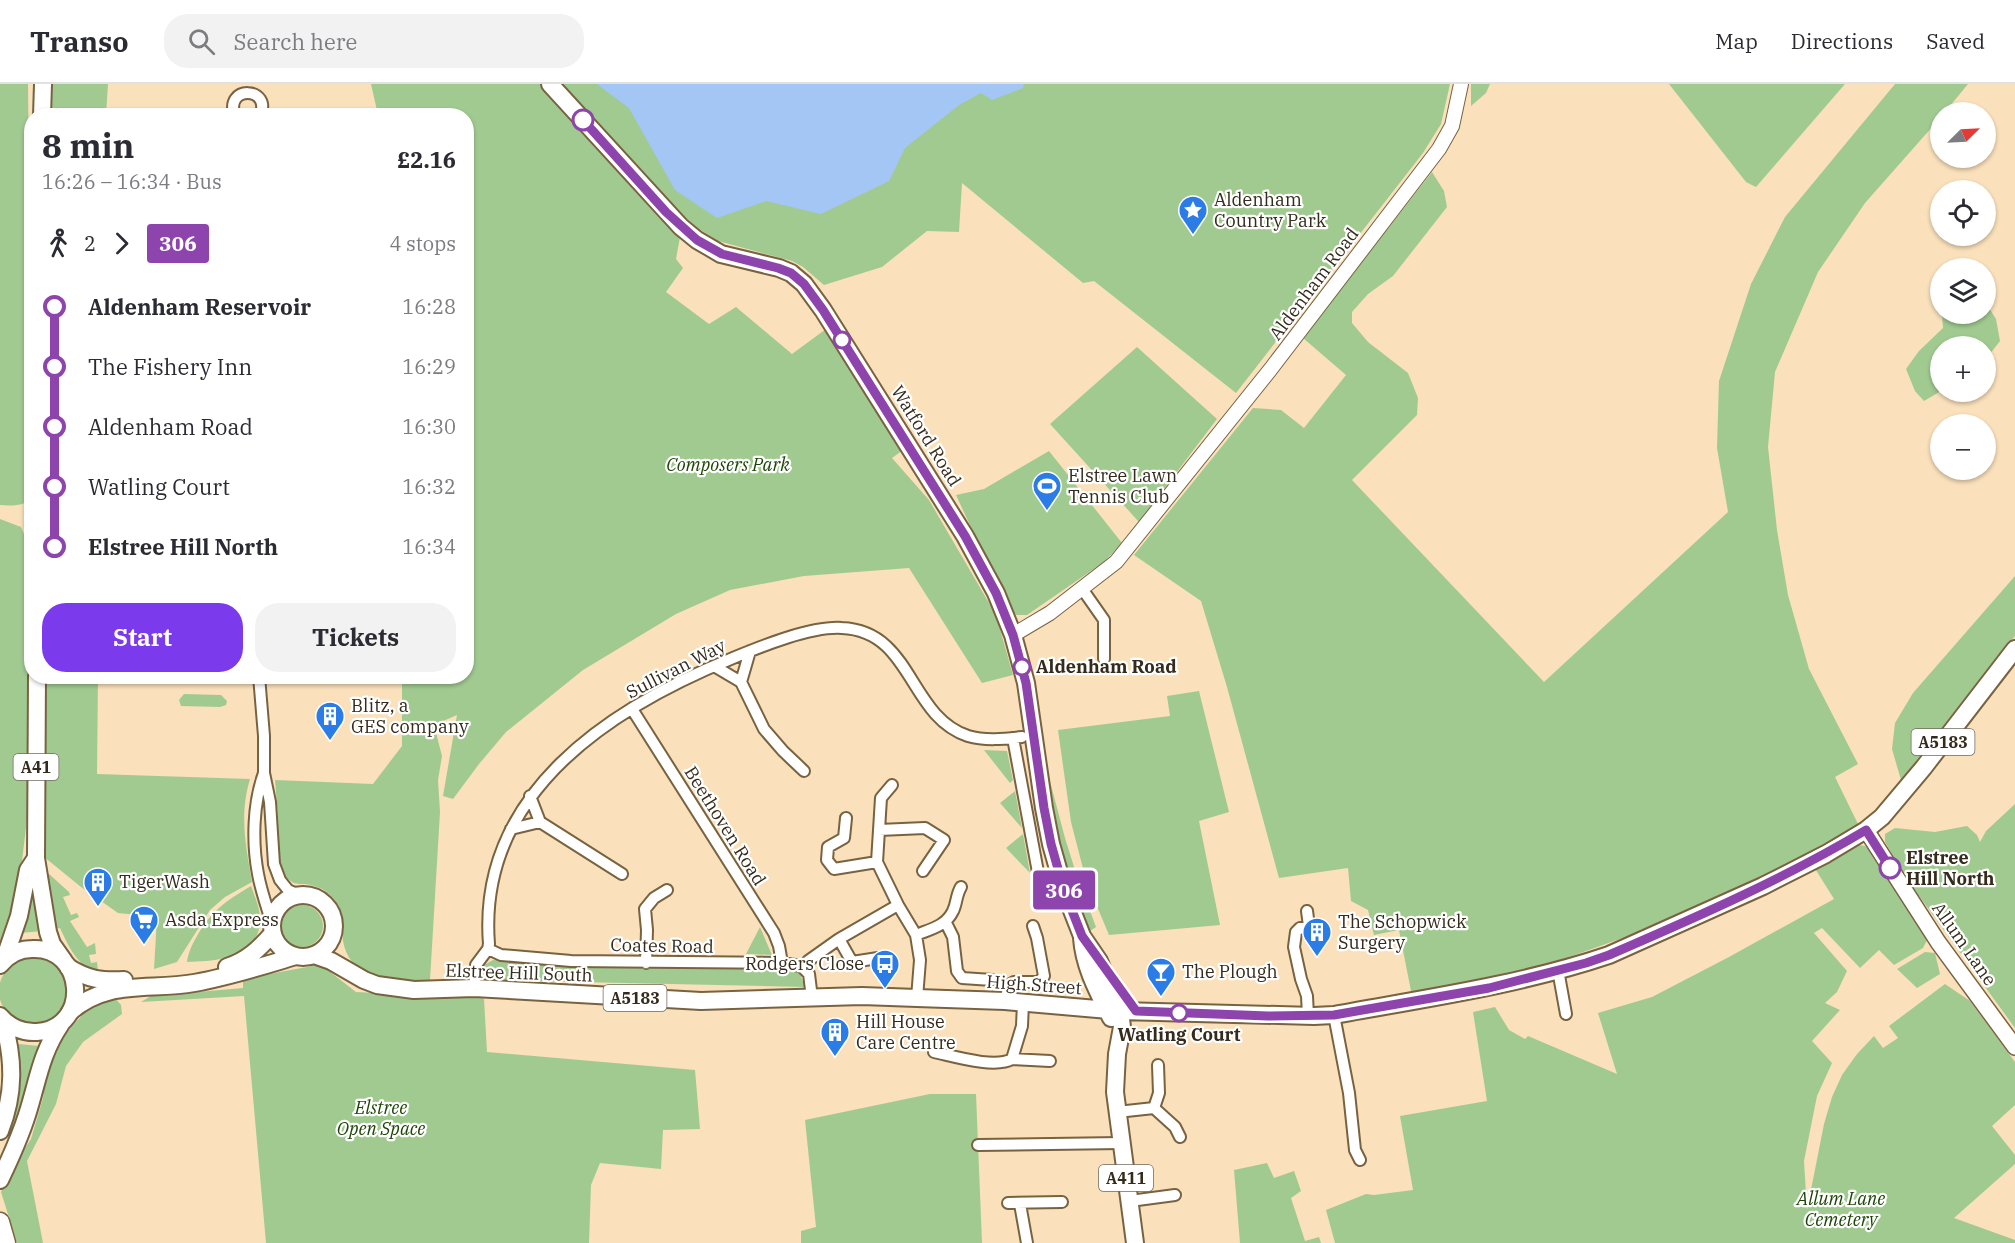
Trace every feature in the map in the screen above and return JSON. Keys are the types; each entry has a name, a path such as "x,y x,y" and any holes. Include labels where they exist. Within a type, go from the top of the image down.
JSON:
{"highway":[{"path":"0,1222 6,1243"}],"main road":[{"path":"42,108 43,84"},
{"name":"Watford Road","path":"550,84 666,212 697,240 722,254 786,270 804,284 823,310 965,536 996,593 1013,635 1026,683 1051,844 1064,890 1082,936 1099,961 1121,1010"},
{"name":"A5183","path":"1557,970 1609,955 1699,916 1784,875 1866,830 1882,817 1924,767 2015,650"},
{"name":"A41","path":"37,684 36,858 48,933 66,964"},
{"name":"Allum Lane","path":"1866,830 1938,942 2015,1047"},
{"name":"A41","path":"2,963 19,916 28,870 36,858"},
{"path":"2,963 20,950 37,948 55,954 86,977 105,981 208,972 235,965 261,947 272,928 280,904 298,895 314,897 326,905 332,917 332,933 347,970"},
{"path":"272,928 281,948 296,956"},
{"path":"1,1018 13,1027 31,1033 41,1032 66,1018 94,996 116,988 189,984 217,979 296,956 314,955 324,948 332,933"},
{"name":"Watford Road","path":"1082,936 1083,955 1093,980 1121,1010"},
{"name":"Elstree Hill South","path":"314,955 321,956 364,980 414,990 474,988 701,1001 838,997"},
{"path":"0,1180 26,1117 45,1050 66,1018 75,996 75,985 66,964"},
{"name":"High Street","path":"838,997 917,998 1075,1008 1308,1016 1334,1015 1489,988 1557,970"},
{"path":"1075,1008 1089,995 1093,980"},
{"name":"A411","path":"1121,1010 1122,1027 1117,1054 1115,1092 1135,1243"},
{"path":"0,1131 12,1083 11,1051 1,1018"}],"street":[{"name":"Aldenham Road","path":"1013,635 1083,590 1124,553 1270,370 1439,149 1452,126 1461,84"},
{"path":"233,108 234,101 245,93 255,94 261,102 262,108"},
{"path":"1083,590 1104,620 1104,659"},
{"name":"Sullivan Way","path":"474,988 476,965 488,949 490,892 497,861 511,829 530,796 548,775 595,735 632,709 669,688 750,651 828,628 853,629 879,639 892,650 939,719 954,729 968,736 987,740 1018,737 1043,899"},
{"path":"741,682 750,651"},
{"path":"714,666 741,682 764,729 804,771"},
{"path":"260,684 264,772 270,802 274,864 280,880 288,890 298,895"},
{"name":"Beethoven Road","path":"632,709 774,933 782,963"},
{"path":"264,772 259,785 257,804 256,863 272,928"},
{"path":"892,785 881,798 877,862 916,936 920,960 917,998"},
{"path":"530,796 540,822 622,874"},
{"path":"846,818 844,838 828,847 827,860 834,869 877,862"},
{"path":"511,829 540,822"},
{"path":"879,830 925,828 944,840 923,871"},
{"path":"916,936 946,923 954,910 961,887"},
{"path":"646,963 645,909 654,898 667,890"},
{"path":"808,961 839,939 898,905"},
{"path":"1307,911 1309,926 1296,932 1294,947 1307,996 1308,1016"},
{"path":"946,923 953,937 957,971 962,978 992,980"},
{"path":"1005,1002 1009,985 1014,982 1039,982 1044,976 1033,926"},
{"path":"839,939 852,962 878,958"},
{"name":"Coates Road","path":"488,949 501,955 571,961 782,963 801,966 806,970 812,998"},
{"path":"1557,970 1566,1014"},
{"path":"1009,1061 1022,1026 1023,1003"},
{"path":"1334,1015 1349,1093 1355,1150 1360,1160"},
{"path":"934,1053 976,1061 1050,1061"},
{"path":"1154,1108 1159,1093 1158,1065"},
{"path":"1117,1113 1154,1108 1175,1127 1180,1137"},
{"path":"978,1145 1121,1143"},
{"path":"1130,1201 1175,1195"},
{"path":"1008,1203 1062,1202"},
{"path":"1020,1203 1028,1243"}],"green space":[{"path":"0,84 28,84 28,108 24,108 24,503 0,505"},
{"path":"52,84 108,84 106,108 51,108"},
{"name":"Composers Park","path":"371,84 541,84 680,237 676,259 683,268 666,292 709,324 736,307 792,354 826,329 903,450 892,458 929,500 996,615 1013,675 982,683 909,568 804,576 730,590 676,614 583,670 506,732 453,799 443,796 457,715 434,725 442,756 438,780 440,812 430,980 417,981 377,977 355,965 347,955 343,941 341,916 336,902 330,894 318,887 292,882 282,869 278,852 275,780 373,784 402,746 402,684 474,684 474,108 376,108"},
{"name":"Aldenham Country Park","path":"555,84 1450,84 1441,124 1423,153 1236,393 1094,281 1083,283 962,183 959,232 927,231 882,267 824,285 792,261 718,241 683,219"},
{"path":"1471,84 1490,84 1486,93 1471,106"},
{"path":"1669,84 1845,84 1756,187 1746,182"},
{"path":"1895,84 1968,84 1953,102 1930,102 1930,129 1865,203 1818,272 1775,372 1768,447 1777,530 1788,595 1809,669 1858,764 1835,777 1859,826 1778,869 1673,920 1558,961 1412,996 1399,930 1374,935 1368,910 1351,901 1348,868 1279,878 1201,601 1134,555 1253,408 1281,410 1304,428 1346,375 1303,338 1432,172 1444,191 1447,207 1393,276 1368,294 1352,312 1352,323 1368,342 1408,373 1418,398 1417,415 1352,480 1544,682 1728,512 1717,448 1719,381 1751,284 1785,217"},
{"path":"1996,319 2000,341 1996,346 1996,336 1935,336 1943,328 1943,324 1996,324"},
{"path":"1930,340 1930,397 1924,401 1915,391 1906,369"},
{"path":"1137,347 1217,419 1139,522 1050,424"},
{"name":"Elstree Lawn Tennis Club","path":"1049,451 1122,543 1104,562 1027,615 1016,615 1005,601 956,495 984,489"},
{"path":"0,519 21,527 24,534 24,684 28,684 28,811 22,861 11,909 0,941"},
{"path":"2015,576 2015,636 1901,780 1892,749 1895,723 1913,693"},
{"path":"45,684 98,684 97,774 250,779 244,818 252,882 225,897 210,910 177,962 154,969 157,917 118,913 43,856"},
{"path":"1199,691 1229,812 1199,821 1220,925 1109,935 1086,880 1071,822 1058,730 1170,716 1167,696"},
{"path":"184,694 221,695 227,701 226,705 220,707 181,706 179,700"},
{"path":"984,750 1007,751 1013,780 1010,783"},
{"path":"1047,770 1081,889 1068,888 1053,830"},
{"path":"1015,791 1022,828 1000,803"},
{"path":"2015,804 2015,1028 1917,896 1885,842 1885,834 1895,828 1935,832 1967,826 1977,835 1980,842 1986,831"},
{"path":"1023,834 1030,873 1006,848"},
{"name":"Allum Lane Cemetery","path":"1859,845 1871,850 1927,940 1923,948 1894,965 1879,950 1860,968 1822,928 1814,933 1847,971 1837,992 1825,1003 1840,1010 1812,1041 1832,1063 1817,1096 1804,1161 1807,1210 1824,1124 1832,1097 1842,1075 1874,1036 1883,1048 1898,1038 1889,1026 1945,984 1970,1001 2015,1062 2015,1105 1992,1126 2015,1155 2015,1164 1954,1218 2015,1240 2015,1243 1335,1243 1326,1210 1366,1194 1413,1190 1400,1116 1487,1101 1473,1012 1495,1007 1509,1030 1525,1039 1528,1036 1617,1074 1598,1013 1652,997 1834,899 1814,867"},
{"path":"33,872 43,931 20,933"},
{"path":"49,874 69,892 70,895 63,897 71,915 77,913 79,917 70,921 87,947 95,943 96,954 89,955 91,963 97,962 98,970 91,969 79,961 60,928 52,930 44,876"},
{"path":"251,886 260,919 258,932 253,942 245,950 223,959 187,962 193,943 208,919 227,902"},
{"path":"1069,891 1083,892 1096,927 1090,931 1077,911"},
{"path":"302,905 310,906 317,911 322,918 322,934 317,941 310,946 302,947 294,946 287,941 282,934 281,926 282,918 287,911 294,906"},
{"path":"760,927 772,955 746,954"},
{"path":"1925,952 1935,953 1940,974 1917,988 1897,969"},
{"path":"33,957 46,959 57,967 65,978 67,991 65,1004 57,1015 46,1023 33,1025 20,1023 9,1015 1,1004 -1,991 1,978 9,967 20,959"},
{"path":"493,960 789,968 799,971 805,987 485,980 482,970 484,965"},
{"name":"Elstree Open Space","path":"318,965 356,992 431,996 470,993 484,999 487,1052 695,1070 700,1129 663,1130 661,1169 600,1163 591,1185 589,1243 266,1243 244,996 141,1002 151,996 243,988 243,980 252,977"},
{"path":"115,998 121,1005 122,1014 83,1042 66,1066 56,1104 27,1161 43,1243 17,1243 1,1192 31,1139 43,1098 46,1073 54,1052 67,1032 85,1012 100,1002"},
{"path":"19,1044 39,1046 14,1135 6,1131 19,1086"},
{"path":"930,1094 976,1094 982,1243 801,1243 801,1231 816,1227 805,1120"},
{"path":"1267,1163 1274,1178 1294,1171 1301,1191 1291,1198 1305,1241 1319,1237 1321,1243 1240,1243 1234,1170"}],"water":[{"path":"597,84 1024,84 1023,88 992,100 981,93 959,105 905,148 889,181 821,214 766,201 717,218 675,190 629,108"}],"bus line":[{"name":"306","path":"583,120 666,212 697,240 722,254 786,270 804,284 871,385 965,536 996,593 1020,659 1031,711 1051,844 1070,907 1082,936 1136,1011 1268,1016 1334,1015 1489,988 1609,955 1763,886 1826,854 1866,830 1890,868"}],"place":[{"name":"Aldenham Country Park","path":"1193,236"},
{"name":"Elstree Lawn Tennis Club","path":"1047,512"},
{"name":"Aldenham Road","path":"1022,667"},
{"name":"Blitz, a GES company","path":"330,742"},
{"name":"Elstree Hill North","path":"1890,868"},
{"name":"TigerWash","path":"98,908"},
{"name":"Asda Express","path":"144,946"},
{"name":"The Schopwick Surgery","path":"1317,958"},
{"name":"Rodgers Close","path":"885,990"},
{"name":"The Plough","path":"1161,998"},
{"name":"Watling Court","path":"1179,1013"},
{"name":"Hill House Care Centre","path":"835,1058"}]}
